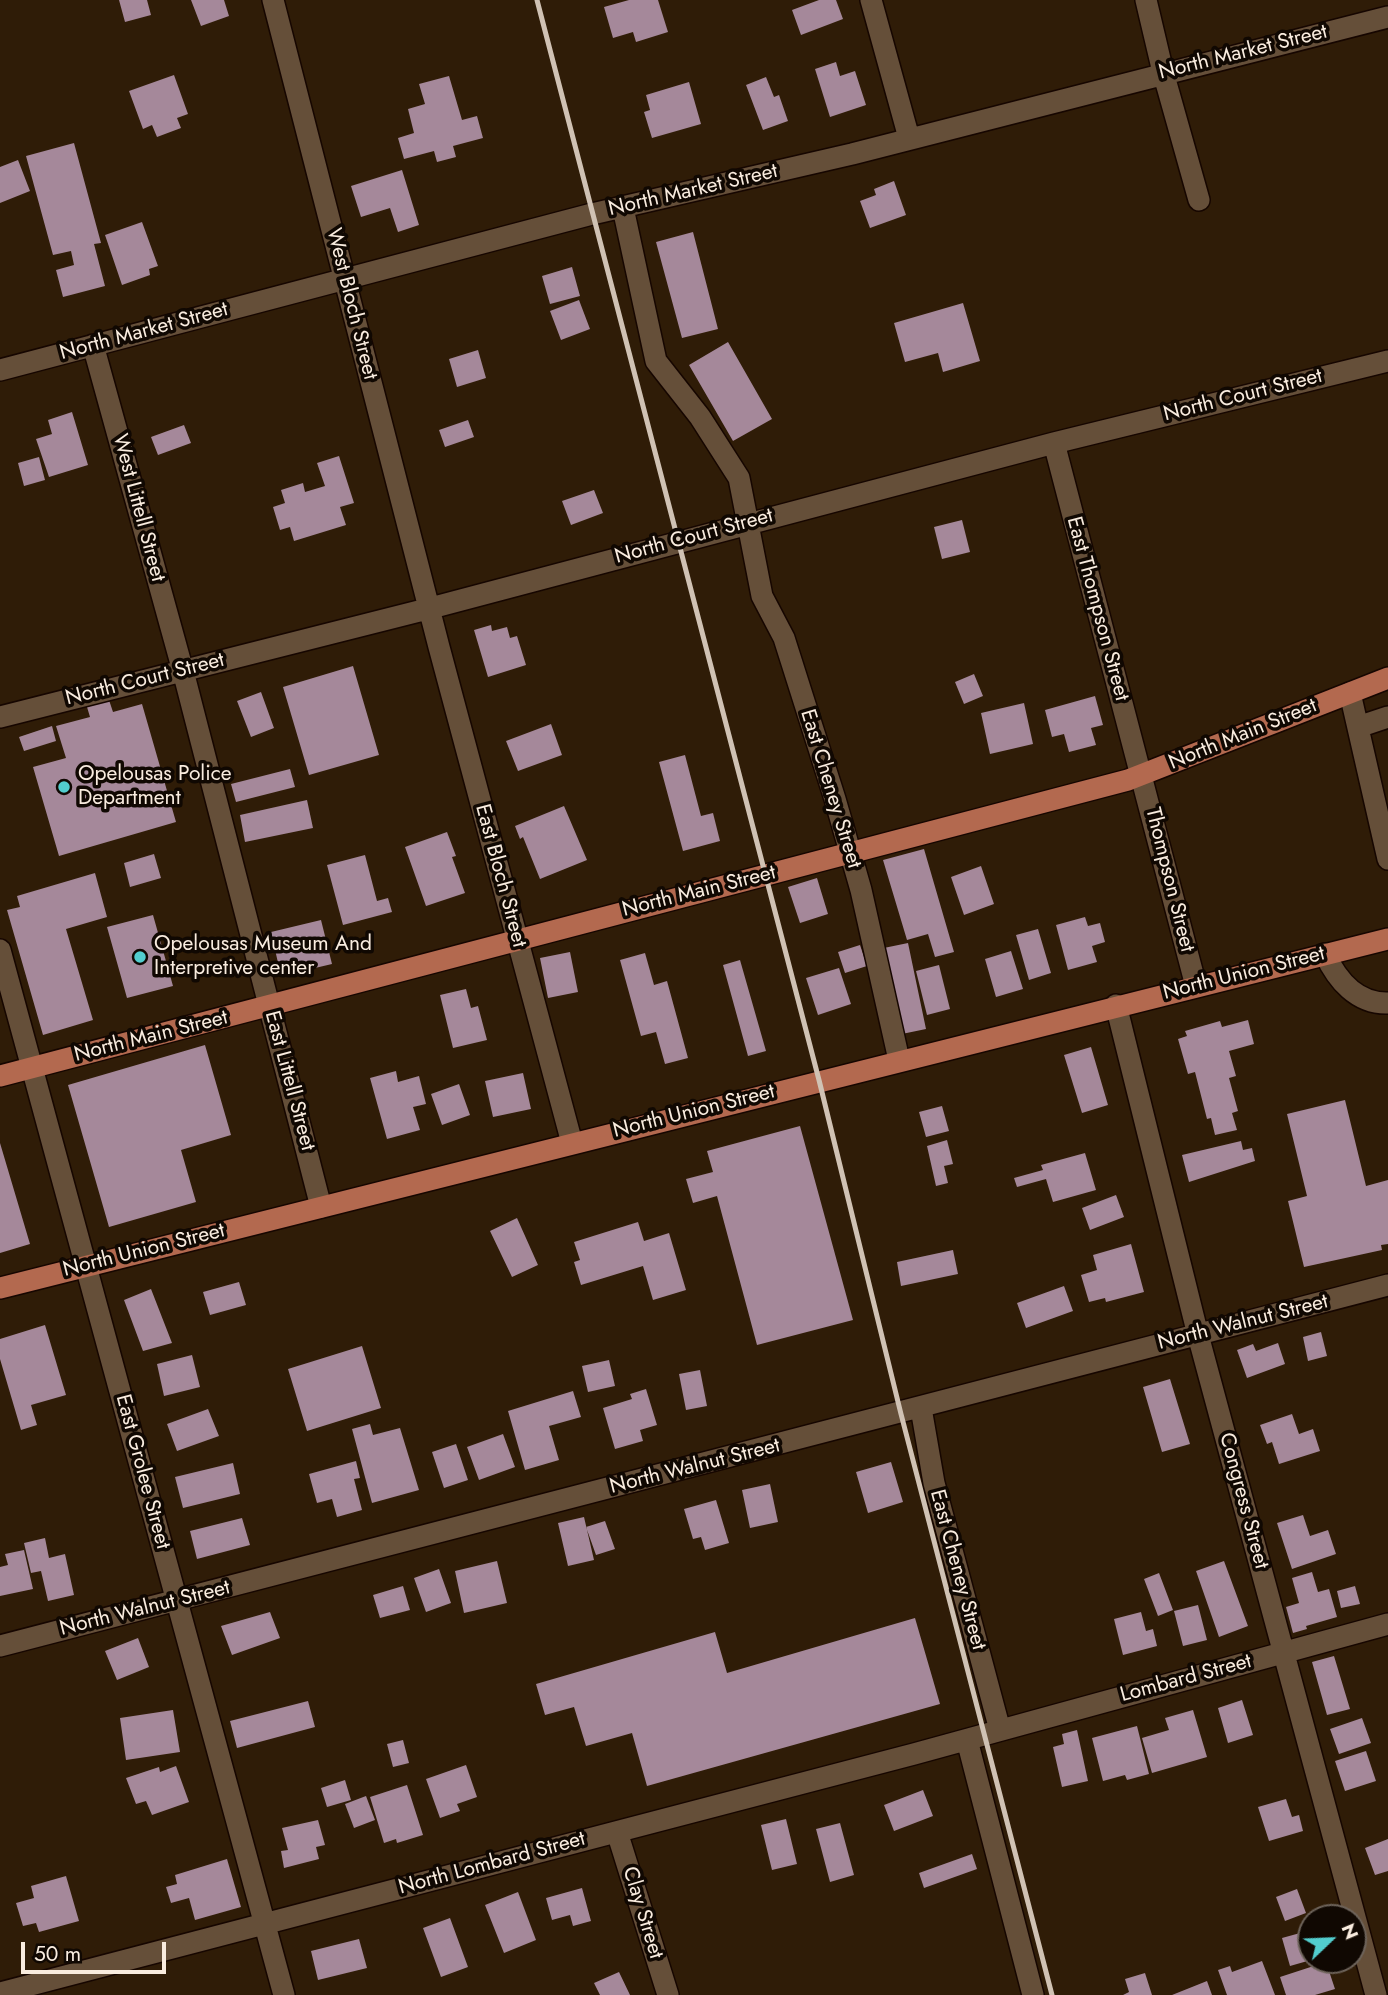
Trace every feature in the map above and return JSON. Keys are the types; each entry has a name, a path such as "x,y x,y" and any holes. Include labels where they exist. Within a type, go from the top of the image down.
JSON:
{"main road":[{"name":"North Main Street","path":"0,1076 1058,800 1142,775 1388,678"},
{"name":"North Union Street","path":"0,1287 1116,1005 1388,939"}],"street":[{"name":"West Bloch Street","path":"273,0 431,608"},
{"path":"871,0 909,138"},
{"path":"1146,0 1199,200"},
{"name":"North Market Street","path":"0,370 345,278 1388,17"},
{"name":"East Cheney Street","path":"623,208 656,361 727,457 739,478 762,596 785,638 861,890 900,1060"},
{"name":"West Littell Street","path":"93,345 183,671"},
{"name":"North Court Street","path":"0,717 431,608 1054,443 1388,361"},
{"name":"East Thompson Street","path":"1054,443 1142,775"},
{"name":"East Bloch Street","path":"431,608 516,940 572,1143"},
{"name":"East Littell Street","path":"183,671 321,1207"},
{"path":"1350,693 1388,859"},
{"path":"1358,727 1388,717"},
{"name":"Thompson Street","path":"1142,775 1196,986"},
{"name":"East Grolee Street","path":"0,950 284,1995"},
{"path":"1325,954 1335,976 1353,992 1374,1003 1388,1003"},
{"name":"Congress Street","path":"1116,1005 1198,1335 1376,1995"},
{"name":"North Walnut Street","path":"0,1646 921,1408 1075,1364 1388,1285"},
{"name":"East Cheney Street","path":"921,1408 933,1483 1032,1995"},
{"name":"Lombard Street","path":"983,1735 1388,1624"},
{"name":"North Lombard Street","path":"0,1993 983,1735"},
{"name":"Clay Street","path":"617,1832 667,1995"}],"building":[{"path":"119,0 147,0 151,15 125,22"},
{"path":"191,0 224,0 229,16 201,26"},
{"path":"629,0 658,0 668,32 636,42 633,32 613,38 604,7"},
{"path":"819,0 836,0 843,19 801,35 792,10"},
{"path":"836,62 840,76 855,71 866,105 830,117 815,69"},
{"path":"174,75 188,114 177,118 181,128 157,137 152,125 143,129 129,91"},
{"path":"449,76 462,120 477,116 483,138 453,146 456,157 437,162 434,151 404,159 398,138 414,133 408,109 425,104 419,84"},
{"path":"766,77 774,97 779,95 788,121 763,130 746,85"},
{"path":"689,82 701,124 652,138 644,112 650,110 646,95"},
{"path":"74,143 101,243 94,244 105,286 63,297 56,270 74,265 71,251 53,255 26,156"},
{"path":"18,160 30,191 0,203 0,167"},
{"path":"402,170 419,225 398,232 390,208 361,217 351,186"},
{"path":"894,181 906,215 870,228 860,201 876,195 874,189"},
{"path":"142,222 158,266 149,269 150,275 122,285 105,235"},
{"path":"693,232 718,329 682,338 656,242"},
{"path":"572,267 580,296 550,304 542,276"},
{"path":"579,300 590,329 561,340 550,311"},
{"path":"963,303 980,361 943,372 938,353 905,362 894,323"},
{"path":"728,342 772,419 733,441 689,365"},
{"path":"478,350 486,378 457,387 449,359"},
{"path":"72,412 88,465 49,477 36,439 52,434 48,420"},
{"path":"468,420 474,437 445,447 439,430"},
{"path":"184,425 191,443 158,455 151,437"},
{"path":"339,456 354,503 340,507 346,525 294,541 290,527 280,530 273,507 285,503 281,490 303,483 305,492 325,486 317,463"},
{"path":"39,457 45,480 24,486 18,463"},
{"path":"594,490 603,513 571,525 562,501"},
{"path":"962,520 970,552 942,559 934,527"},
{"path":"491,625 492,631 507,627 510,638 517,636 526,665 488,677 474,630"},
{"path":"353,666 379,755 309,775 283,687"},
{"path":"974,674 983,696 964,704 955,682"},
{"path":"261,692 274,728 251,737 237,701"},
{"path":"1095,696 1103,725 1091,728 1096,745 1069,752 1064,734 1052,737 1045,710"},
{"path":"109,700 113,712 142,704 176,822 59,856 33,767 66,758 56,726 90,717 87,707"},
{"path":"1024,703 1033,744 990,754 981,713"},
{"path":"551,724 562,755 518,771 506,741"},
{"path":"52,726 56,741 24,751 19,737"},
{"path":"685,755 701,816 713,813 720,841 683,851 659,762"},
{"path":"290,769 295,787 236,802 231,784"},
{"path":"307,800 313,828 245,842 240,815"},
{"path":"564,806 587,860 540,879 523,837 520,839 515,826"},
{"path":"447,832 456,856 452,857 465,893 426,906 405,847"},
{"path":"924,849 954,952 935,957 928,934 907,940 883,860"},
{"path":"154,854 161,878 130,887 124,863"},
{"path":"365,855 377,901 388,898 392,912 343,925 327,865"},
{"path":"981,866 994,904 964,915 951,877"},
{"path":"95,873 107,917 66,929 93,1020 43,1035 7,910 20,907 17,896"},
{"path":"817,878 828,914 800,923 788,887"},
{"name":"Opelousas Museum And Interpretive center","path":"153,915 173,986 127,998 107,927"},
{"path":"1085,917 1088,926 1100,923 1105,942 1092,946 1097,962 1068,970 1056,925"},
{"path":"321,920 332,964 281,976 271,932"},
{"path":"1038,929 1051,973 1029,980 1016,935"},
{"path":"908,943 926,1029 897,1035 879,949"},
{"path":"860,945 867,966 845,973 838,952"},
{"path":"1011,951 1023,989 996,997 985,959"},
{"path":"570,952 578,992 548,998 540,958"},
{"path":"645,953 654,985 667,981 688,1058 665,1064 656,1032 641,1036 620,960"},
{"path":"740,960 766,1051 748,1056 723,965"},
{"path":"939,965 950,1009 927,1015 916,971"},
{"path":"839,968 851,1004 818,1015 806,978"},
{"path":"466,989 471,1008 478,1006 487,1040 453,1048 440,995"},
{"path":"1248,1020 1254,1044 1229,1051 1236,1076 1229,1078 1238,1111 1232,1113 1237,1130 1215,1135 1211,1118 1207,1119 1195,1072 1188,1074 1178,1039 1187,1036 1185,1031 1220,1021 1222,1027"},
{"path":"205,1045 231,1135 181,1150 196,1202 109,1227 68,1085"},
{"path":"1091,1047 1108,1105 1082,1113 1064,1055"},
{"path":"396,1071 398,1082 419,1076 426,1104 413,1107 420,1130 387,1139 370,1078"},
{"path":"523,1073 531,1109 493,1117 485,1081"},
{"path":"459,1084 470,1115 442,1125 431,1094"},
{"path":"1345,1100 1366,1186 1388,1180 1388,1244 1381,1245 1382,1250 1304,1267 1288,1201 1307,1196 1287,1114"},
{"path":"942,1106 949,1131 926,1137 919,1112"},
{"path":"800,1126 853,1320 757,1345 717,1196 693,1203 686,1179 713,1172 707,1151"},
{"path":"947,1140 953,1164 944,1166 948,1183 936,1186 927,1146"},
{"path":"1241,1141 1243,1150 1252,1148 1255,1161 1189,1182 1182,1155"},
{"path":"0,1143 30,1244 0,1253"},
{"path":"1085,1153 1096,1190 1053,1202 1046,1179 1017,1187 1014,1178 1043,1170 1041,1165"},
{"path":"1116,1195 1124,1217 1090,1230 1082,1208"},
{"path":"517,1218 538,1265 512,1277 490,1231"},
{"path":"638,1222 644,1241 669,1233 686,1290 653,1300 643,1266 581,1285 574,1262 580,1260 574,1242"},
{"path":"1131,1244 1144,1292 1106,1302 1105,1298 1089,1302 1081,1275 1097,1270 1093,1255"},
{"path":"953,1250 958,1274 901,1286 897,1262"},
{"path":"239,1282 246,1305 210,1315 203,1292"},
{"path":"1064,1286 1073,1311 1026,1328 1017,1303"},
{"path":"151,1289 172,1343 143,1351 124,1300"},
{"path":"45,1325 66,1395 31,1405 37,1425 21,1430 0,1359 0,1339"},
{"path":"1321,1332 1327,1356 1308,1361 1303,1337"},
{"path":"1278,1343 1285,1364 1247,1378 1237,1350 1253,1344 1256,1351"},
{"path":"362,1346 381,1408 307,1431 288,1369"},
{"path":"192,1355 200,1387 164,1396 157,1364"},
{"path":"609,1360 615,1386 588,1392 582,1366"},
{"path":"700,1370 707,1406 686,1410 679,1374"},
{"path":"1170,1379 1190,1444 1162,1452 1143,1387"},
{"path":"646,1389 657,1425 640,1430 643,1441 615,1449 603,1408 632,1399 630,1394"},
{"path":"573,1391 581,1417 549,1426 559,1460 525,1470 508,1411"},
{"path":"208,1409 219,1436 177,1451 167,1424"},
{"path":"1292,1414 1299,1434 1313,1429 1320,1451 1279,1464 1272,1442 1267,1444 1260,1425"},
{"path":"370,1424 373,1435 400,1428 419,1490 372,1503 352,1429"},
{"path":"503,1434 515,1467 479,1480 467,1447"},
{"path":"456,1444 468,1480 444,1488 432,1452"},
{"path":"356,1461 360,1478 354,1479 362,1510 337,1517 332,1499 317,1503 309,1474"},
{"path":"891,1462 903,1502 868,1513 856,1472"},
{"path":"233,1463 240,1494 183,1508 175,1477"},
{"path":"770,1484 778,1522 750,1528 742,1490"},
{"path":"716,1500 729,1543 705,1550 701,1537 693,1539 684,1509"},
{"path":"1303,1515 1310,1536 1328,1530 1336,1554 1292,1569 1277,1523"},
{"path":"584,1517 594,1560 568,1566 558,1523"},
{"path":"242,1518 250,1545 197,1559 190,1531"},
{"path":"605,1521 615,1549 596,1555 586,1527"},
{"path":"45,1538 49,1558 65,1554 74,1595 48,1601 41,1571 31,1573 24,1543"},
{"path":"24,1550 33,1589 0,1596 0,1567 8,1565 5,1554"},
{"path":"497,1561 507,1603 464,1613 455,1571"},
{"path":"1224,1561 1248,1626 1219,1637 1196,1571"},
{"path":"439,1569 451,1603 426,1612 414,1578"},
{"path":"1312,1572 1318,1592 1329,1589 1337,1617 1306,1626 1307,1629 1293,1633 1286,1607 1299,1603 1292,1578"},
{"path":"1159,1573 1173,1610 1158,1616 1144,1579"},
{"path":"403,1586 410,1610 380,1618 373,1595"},
{"path":"1355,1586 1360,1604 1341,1608 1337,1591"},
{"path":"1198,1605 1207,1640 1183,1646 1174,1611"},
{"path":"270,1612 280,1638 232,1655 221,1626"},
{"path":"1141,1612 1146,1631 1153,1629 1157,1646 1123,1655 1114,1619"},
{"path":"915,1618 940,1704 647,1786 632,1733 586,1746 574,1707 545,1715 536,1684 715,1632 727,1673"},
{"path":"138,1638 149,1667 117,1680 105,1651"},
{"path":"1334,1656 1350,1709 1327,1715 1312,1662"},
{"path":"1242,1700 1253,1735 1228,1743 1218,1708"},
{"path":"308,1701 315,1727 237,1748 230,1721"},
{"path":"173,1710 180,1752 126,1760 120,1718"},
{"path":"1193,1710 1207,1757 1152,1773 1142,1738 1169,1730 1165,1718"},
{"path":"1362,1718 1371,1743 1339,1754 1330,1729"},
{"path":"1137,1726 1149,1774 1127,1780 1125,1775 1103,1781 1092,1738"},
{"path":"1077,1730 1088,1781 1062,1787 1053,1747 1064,1744 1062,1734"},
{"path":"403,1740 409,1763 393,1767 387,1744"},
{"path":"1366,1751 1376,1781 1345,1791 1335,1761"},
{"path":"466,1765 477,1797 457,1804 460,1811 440,1818 426,1779"},
{"path":"176,1766 189,1802 152,1815 146,1801 136,1804 126,1778 159,1767 160,1772"},
{"path":"345,1780 351,1800 327,1807 321,1788"},
{"path":"407,1785 423,1835 397,1843 396,1839 384,1843 370,1797"},
{"path":"923,1790 933,1816 894,1831 884,1805"},
{"path":"366,1796 375,1820 354,1828 345,1804"},
{"path":"1286,1799 1292,1817 1299,1815 1303,1831 1269,1841 1258,1807"},
{"path":"786,1819 797,1864 772,1870 761,1825"},
{"path":"318,1820 325,1845 316,1847 319,1859 284,1868 281,1851 288,1850 282,1828"},
{"path":"840,1823 854,1875 830,1882 816,1829"},
{"path":"1388,1839 1388,1871 1375,1875 1365,1848"},
{"path":"972,1854 977,1869 924,1888 919,1873"},
{"path":"227,1859 241,1907 195,1920 189,1898 171,1903 166,1887 177,1884 175,1875"},
{"path":"66,1876 79,1921 39,1932 36,1923 23,1926 16,1903 34,1898 31,1886"},
{"path":"582,1888 591,1921 573,1926 570,1915 552,1920 546,1898"},
{"path":"1297,1889 1303,1904 1297,1904 1297,1916 1285,1921 1276,1897"},
{"path":"518,1892 536,1940 504,1953 485,1905"},
{"path":"450,1918 468,1967 441,1977 423,1928"},
{"path":"1297,1934 1297,1964 1290,1966 1282,1938"},
{"path":"359,1939 367,1968 318,1980 311,1951"},
{"path":"1262,1961 1275,1995 1227,1995 1218,1970 1230,1966 1232,1972"},
{"path":"1297,1971 1297,1974 1330,1974 1335,1989 1315,1995 1286,1995 1280,1977"},
{"path":"619,1972 630,1995 600,1995 594,1983"},
{"path":"1145,1973 1152,1995 1123,1995 1129,1992 1125,1979"},
{"path":"1207,1981 1212,1995 1172,1995"}],"railway":[{"path":"537,0 819,1080 901,1414 1052,1995"}],"place":[{"name":"Opelousas Police Department","path":"64,787"},
{"name":"Opelousas Museum And Interpretive center","path":"140,957"}]}
